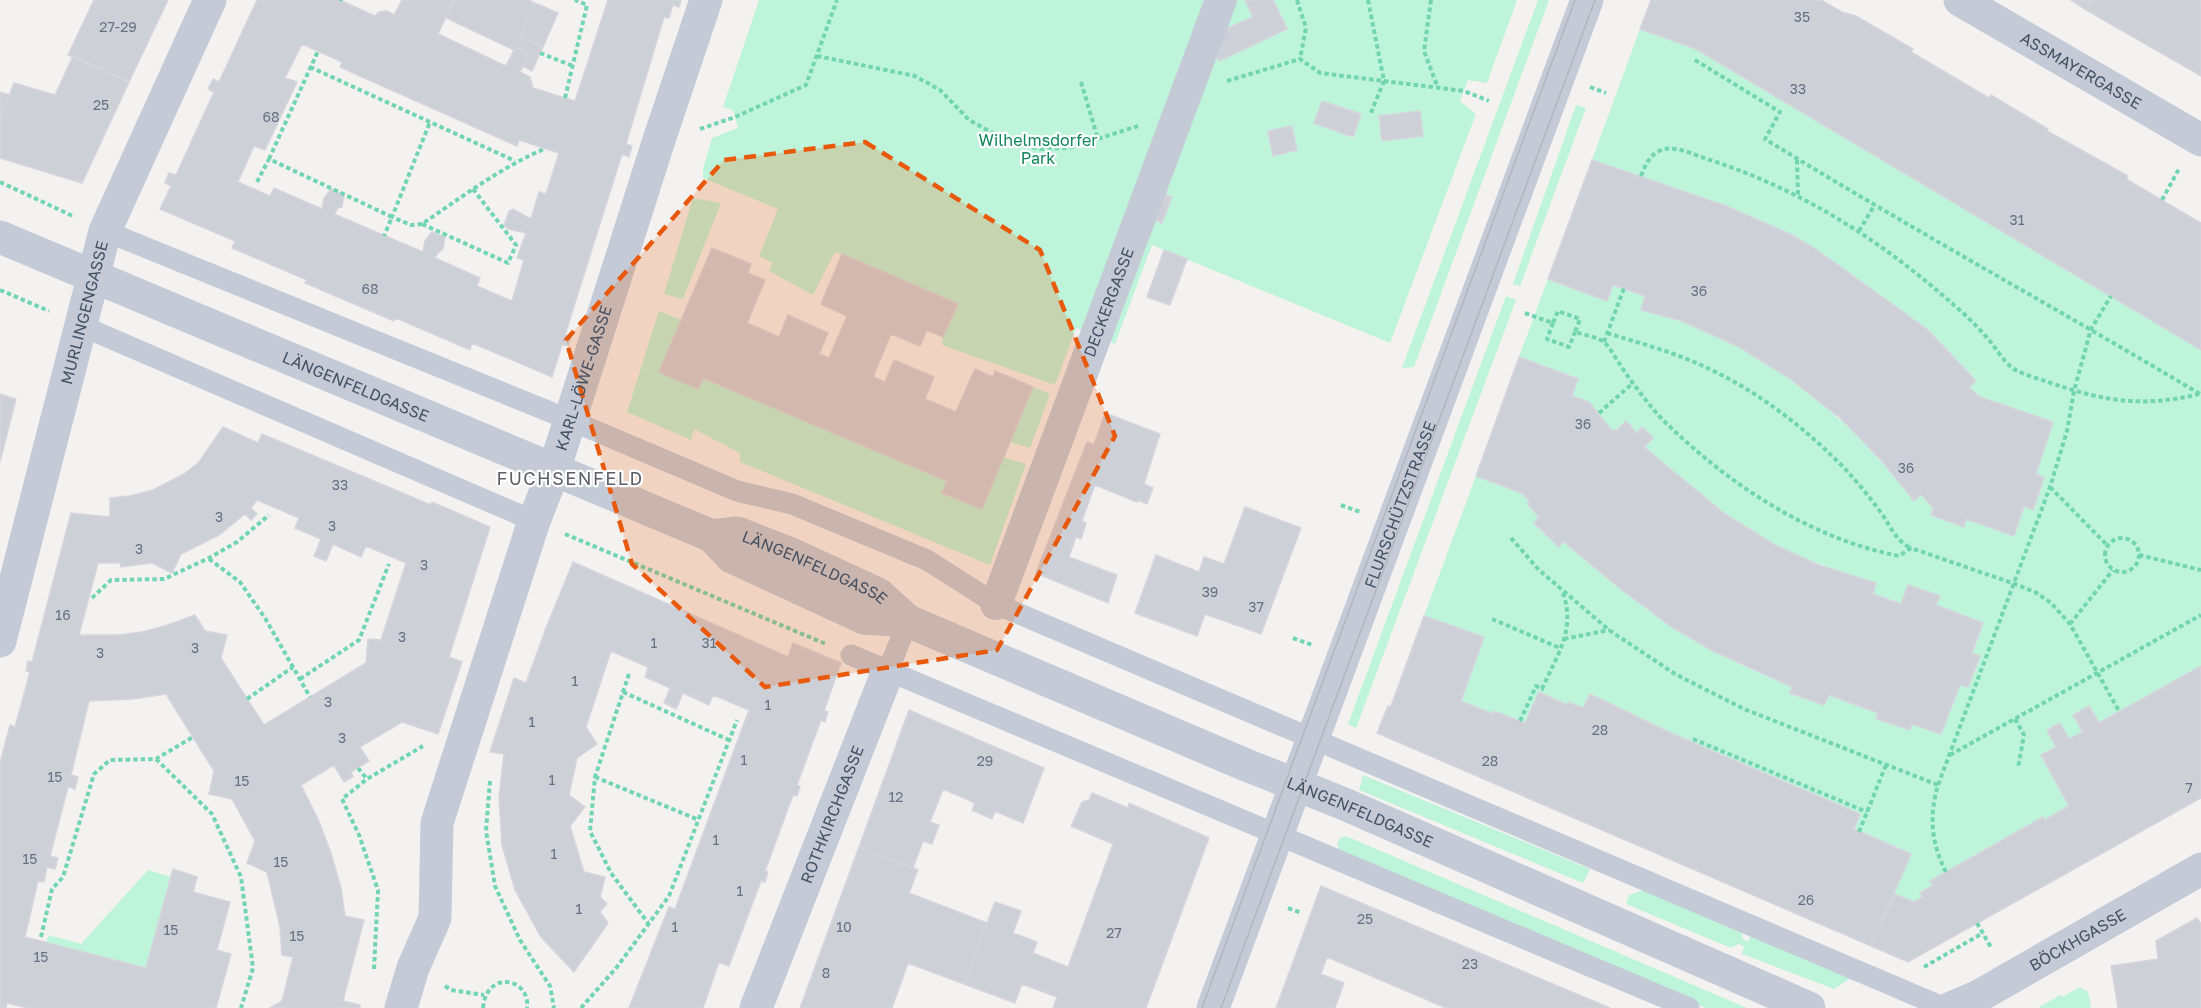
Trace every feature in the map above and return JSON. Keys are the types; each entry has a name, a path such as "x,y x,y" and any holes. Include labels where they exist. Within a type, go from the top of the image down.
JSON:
{"street":[{"name":"MURLINGENGASSE","path":"0,641 105,231 210,0"},
{"name":"KARL-LÖWE-GASSE","path":"403,1000 413,968 435,918 438,823 534,521 554,470 706,0"},
{"name":"DECKERGASSE","path":"996,604 1221,0"},
{"name":"FLURSCHÜTZSTRASSE","path":"1213,1008 1587,0"},
{"name":"ASSMAYERGASSE","path":"1960,0 2201,140"},
{"name":"LÄNGENFELDGASSE","path":"0,237 712,536 732,557 864,618 908,621 1342,803 1809,1008"},
{"name":"ROTHKIRCHGASSE","path":"756,1008 888,670"},
{"name":"BÖCKHGASSE","path":"1951,1008 1977,997 2201,869"}],"lane":[{"path":"105,231 570,420 737,491 792,504 927,560 996,604 1945,1008"},
{"path":"82,326 534,521"},
{"name":"ROTHKIRCHGASSE","path":"888,670 908,621"},
{"path":"851,655 1689,1008"}],"path":[{"path":"565,98 588,3 575,0"},
{"path":"658,143 735,117 806,86 837,0"},
{"path":"1296,0 1306,28 1300,59"},
{"path":"1368,0 1384,81 1370,115"},
{"path":"1431,0 1424,51 1438,88"},
{"path":"257,182 318,51"},
{"path":"540,53 573,66"},
{"path":"817,56 915,76 940,90 969,120 1008,142 1040,149 1069,148 1149,123 1175,124"},
{"path":"1186,93 1300,59"},
{"path":"1300,59 1320,73 1464,91 1489,101"},
{"path":"1695,60 1780,112 1765,139 1874,206 2091,329 2200,394"},
{"path":"310,67 515,161"},
{"path":"1081,82 1098,139"},
{"path":"384,236 430,122"},
{"path":"1641,176 1652,156 1659,151 1674,148 1732,166 1798,195 1859,231 1898,258 1976,326 2013,369 2074,391 2106,399 2143,402 2180,399 2200,394"},
{"path":"269,159 411,225 422,224 515,161 544,149"},
{"path":"1797,159 1798,195"},
{"path":"0,182 105,231"},
{"path":"422,224 508,263 516,245 473,189"},
{"path":"1859,231 1874,206"},
{"path":"1604,342 1624,288"},
{"path":"0,290 82,326"},
{"path":"1946,872 1938,856 1933,833 1933,803 1938,785 2050,487 2067,431 2074,391 2091,329 2111,296"},
{"path":"1558,311 1580,319 1575,332 1569,347 1547,339 1558,311"},
{"path":"1524,313 1553,323"},
{"path":"1575,332 1604,342 1658,414 1706,459 1780,511 1819,529 1886,554 1899,556 1911,548"},
{"path":"1607,333 1696,363 1763,400 1832,455 1869,497 1897,538 1911,548 2015,584 2043,597 2060,611 2070,624 2119,711"},
{"path":"1599,413 1633,383"},
{"path":"2050,487 2108,545"},
{"path":"92,598 111,580 164,579 209,558 237,542 269,515"},
{"path":"534,521 851,655"},
{"path":"1511,538 1563,592 1609,630 1675,674 1744,709 1938,785"},
{"path":"2117,538 2128,538 2137,546 2138,562 2125,572 2113,570 2105,562 2104,556 2108,545 2117,538"},
{"path":"2139,555 2201,570"},
{"path":"209,558 240,582 265,618 310,697"},
{"path":"300,679 359,640 389,564"},
{"path":"2070,624 2113,570"},
{"path":"1520,721 1536,687 1542,689 1564,639 1569,615 1563,592"},
{"path":"1950,755 2201,615"},
{"path":"1492,619 1560,648"},
{"path":"1564,639 1609,630"},
{"path":"247,699 293,667"},
{"path":"629,674 595,777 590,831 610,873 648,923"},
{"path":"623,692 729,740"},
{"path":"2015,719 2024,735 2018,768"},
{"path":"581,1008 617,967 669,896 737,720"},
{"path":"41,937 52,889 63,877 94,774 110,760 156,759 193,737"},
{"path":"1693,739 1867,812"},
{"path":"403,1000 373,980 378,890 359,835 342,799 367,779 428,744"},
{"path":"459,755 491,769 486,831 495,886 519,940 550,986 554,1008"},
{"path":"156,759 212,814 240,877 253,968 241,1008"},
{"path":"1859,832 1886,765"},
{"path":"358,768 367,779"},
{"path":"595,777 699,820"},
{"path":"1913,967 1923,968 1983,933"},
{"path":"483,1008 484,995 494,984 508,981 522,988 528,1000 527,1008"},
{"path":"451,990 484,995"}],"highlighted area":[{"path":"865,142 1040,250 1115,436 997,650 765,687 632,564 566,340 724,160"}],"green space":[{"name":"Wilhelmsdorfer Park","path":"759,0 1517,0 1487,83 1468,80 1460,101 1476,114 1390,343 1152,245 1115,344 1076,328 1055,385 942,345 943,337 957,304 835,252 813,295 769,271 772,263 759,256 778,209 703,178 703,169 712,138 738,128 733,110 723,107"},
{"path":"1538,0 1549,0 1414,367 1402,368"},
{"path":"1640,29 1696,49 2201,350 2201,666 2099,723 2089,706 2074,715 2083,732 2069,739 2060,723 2047,730 2056,747 2041,756 2069,806 2045,820 2043,817 1931,881 1933,885 1920,892 1923,897 1914,902 1894,894 1911,854 1854,829 1860,814 1673,734 1590,694 1583,708 1568,702 1567,705 1525,723 1495,711 1493,714 1461,701 1484,637 1424,616 1476,476 1522,493 1530,502 1527,505 1539,517 1534,523 1558,546 1563,541 1631,597 1673,627 1731,660 1792,687 1791,693 1824,705 1829,695 1878,713 1876,719 1909,730 1912,724 1960,685 1968,687 1980,657 1972,653 1982,622 1936,605 1939,596 1908,585 1901,604 1873,594 1876,583 1801,557 1759,536 1708,501 1644,447 1653,438 1642,428 1637,433 1626,421 1617,430 1612,431 1589,402 1572,396 1578,379 1519,357 1548,279 1607,300 1613,285 1645,296 1641,310 1681,320 1745,350 1773,367 1848,427 1914,500 1921,494 1933,508 1964,526 1966,519 2013,536 2024,506 2033,509 2044,478 2036,474 2053,422 1980,397 1969,387 1976,380 1928,330 1817,250 1790,234 1726,206 1592,160"},
{"path":"1576,105 1586,108 1520,286 1513,284"},
{"path":"693,198 721,203 683,299 664,294"},
{"path":"1506,296 1516,300 1356,728 1348,724"},
{"path":"659,311 681,320 659,372 698,389 703,378 947,481 942,493 982,509 1004,457 1026,464 990,565 740,462 740,453 694,429 691,440 627,412"},
{"path":"1033,387 1050,394 1030,448 1010,442"},
{"path":"1363,775 1590,869 1583,883 1359,790"},
{"path":"1346,836 1747,1008 1706,1008 1340,852 1337,843 1340,838"},
{"path":"148,870 171,877 146,968 46,943 49,935 81,944"},
{"path":"1646,889 1742,933 1742,938 1748,942 1750,936 1851,978 1834,989 1742,954 1744,946 1738,944 1731,948 1626,904 1629,895"},
{"path":"2080,987 2088,992 2091,1008 2038,1008 2060,995 2062,997"}],"building":[{"path":"94,0 168,0 129,82 68,55"},
{"path":"257,0 340,0 375,16 379,12 387,11 394,15 402,0 454,0 438,34 506,66 514,50 524,48 528,58 520,72 530,77 533,88 575,101 608,0 681,0 679,7 673,5 669,18 664,17 626,144 632,146 629,157 622,154 565,335 571,336 568,346 562,345 552,377 472,343 470,350 396,318 394,321 305,283 307,280 232,248 235,241 160,209 171,186 165,183 169,173 176,175 214,92 208,89 213,79 219,82","holes":["302,44 342,62 340,67 517,146 519,140 559,153 546,194 539,192 531,219 513,209 509,211 504,225 508,229 526,233 517,258 524,260 512,301 477,286 480,278 435,258 443,249 445,237 432,232 425,241 423,252 334,214 338,208 342,207 344,195 331,189 324,198 322,209 274,188 270,196 238,182 254,146 265,150 297,82 285,78"]},
{"path":"454,0 529,0 535,3 519,37 543,47 532,71 523,66 528,58 524,48 514,50 446,18"},
{"path":"1245,0 1273,0 1287,29 1219,61 1208,37 1253,17"},
{"path":"1651,0 1821,0 1842,12 1856,16 1913,49 1911,52 1989,98 1991,95 2048,129 2047,131 2128,176 2126,179 2201,223 2201,350 1696,49 1640,29"},
{"path":"2071,0 2091,0 2086,10"},
{"path":"2091,0 2201,0 2201,76 2086,10"},
{"path":"535,3 558,13 543,47 519,37"},
{"path":"73,56 129,82 82,183 0,158 0,119 14,83 55,95"},
{"path":"0,92 9,95 0,119"},
{"path":"1322,101 1361,114 1353,137 1314,123"},
{"path":"1420,111 1423,136 1382,141 1379,116"},
{"path":"1292,126 1297,150 1273,156 1268,131"},
{"path":"1592,160 1726,206 1790,234 1817,250 1928,330 1976,381 1969,387 1980,397 2053,422 2036,474 2044,478 2033,510 2024,506 2014,536 1966,519 1964,527 1931,515 1933,508 1921,494 1914,501 1882,461 1840,418 1789,378 1739,347 1682,321 1641,310 1645,296 1613,285 1607,301 1548,279"},
{"path":"1162,193 1172,197 1162,223 1152,219"},
{"path":"712,248 751,264 748,273 765,280 747,323 779,337 788,315 828,333 819,354 829,358 847,316 821,304 842,254 958,304 943,337 927,330 920,346 891,334 873,377 885,382 894,360 934,377 925,399 956,412 975,369 993,377 995,371 1033,387 982,509 942,493 947,481 703,378 698,389 659,372"},
{"path":"1164,250 1187,259 1170,305 1147,297"},
{"path":"1519,357 1578,379 1572,396 1589,402 1612,431 1617,430 1626,421 1637,433 1642,427 1653,438 1644,447 1725,514 1775,545 1819,565 1876,583 1873,594 1901,604 1908,585 1940,596 1936,605 1983,623 1972,653 1980,656 1968,687 1960,685 1941,734 1912,724 1910,730 1876,719 1878,713 1829,695 1824,705 1790,693 1792,687 1711,650 1672,627 1618,587 1563,541 1559,547 1534,523 1539,517 1527,504 1530,502 1522,493 1476,476"},
{"path":"0,394 16,399 0,462"},
{"path":"1105,413 1160,434 1144,484 1153,488 1147,504 1095,485 1082,521 1086,523 1081,539 1076,537 1069,557 1117,575 1108,603 1036,573 1087,442 1094,445"},
{"path":"223,427 258,443 262,434 431,505 432,502 490,527 449,657 462,662 438,734 402,722 360,747 369,761 351,772 353,777 344,782 334,765 301,785 318,819 331,853 341,888 345,916 364,920 343,1001 360,1005 360,1008 270,1008 282,1001 293,957 282,955 280,927 267,872 247,863 255,841 232,799 209,794 214,771 166,694 133,699 89,701 71,775 78,777 75,789 68,787 50,856 58,858 55,869 47,867 44,882 38,881 25,937 146,968 173,869 197,877 193,892 230,902 217,950 231,954 216,1008 27,1008 7,1003 6,1008 0,1008 0,763 10,725 15,727 30,672 26,671 28,661 32,662 71,513 110,517 110,498 153,490 184,474 199,462","holes":["257,500 299,518 295,528 321,539 314,556 326,561 333,544 361,557 366,546 406,563 381,640 368,639 366,663 264,725 221,658 227,635 205,631 195,615 142,632 118,635 79,635 98,563 120,563 121,567 152,563 172,573 181,554 219,535 245,514 251,520 257,514 251,508"]},
{"path":"1245,507 1301,528 1261,634 1205,614 1197,636 1135,613 1156,555 1199,572 1204,557 1224,564"},
{"path":"573,562 788,657 793,643 841,663 824,711 828,712 825,722 821,720 797,785 800,786 797,796 793,795 765,871 768,872 765,882 761,881 729,966 719,962 703,1008 629,1008 669,907 675,909 749,710 713,695 709,705 683,693 676,709 664,703 670,688 645,677 648,667 611,651 586,727 597,744 577,758 569,795 585,807 570,826 584,872 605,877 600,897 607,904 600,912 608,923 574,972 541,937 515,890 502,845 499,798 504,754 490,752 514,678 526,683"},
{"path":"1424,616 1484,637 1461,701 1493,714 1494,711 1525,723 1539,692 1567,705 1568,702 1583,708 1590,694 1673,734 1860,814 1854,829 1911,854 1871,946 1377,733 1388,706 1391,706"},
{"path":"2201,666 2201,798 1908,962 1871,946 1894,894 1914,902 1923,897 1920,893 1933,885 1930,881 2043,817 2045,820 2069,806 2041,755 2056,747 2047,730 2060,723 2069,739 2083,732 2073,715 2089,706 2099,723"},
{"path":"909,710 1044,768 1023,823 995,811 992,819 972,810 975,803 943,789 930,822 939,825 932,844 923,841 913,868 859,847"},
{"path":"1092,793 1128,808 1129,803 1209,838 1146,1008 1053,1008 1057,997 1022,984 1015,1003 964,984 995,902 1021,911 1013,933 1037,942 1033,953 1068,967 1113,844 1071,826 1082,802 1089,800"},
{"path":"859,847 918,870 909,893 987,923 964,984 908,963 892,1008 800,1008"},
{"path":"1321,886 1610,1008 1446,1008 1327,957 1321,974 1344,983 1335,1008 1276,1008"},
{"path":"2197,918 2201,924 2201,1008 2118,1008 2111,966 2158,959 2156,941"}],"tram line":[{"path":"1202,1008 1575,0"},
{"path":"1221,1008 1595,0"}],"district":[{"name":"FUCHSENFELD","path":"570,479"}]}
